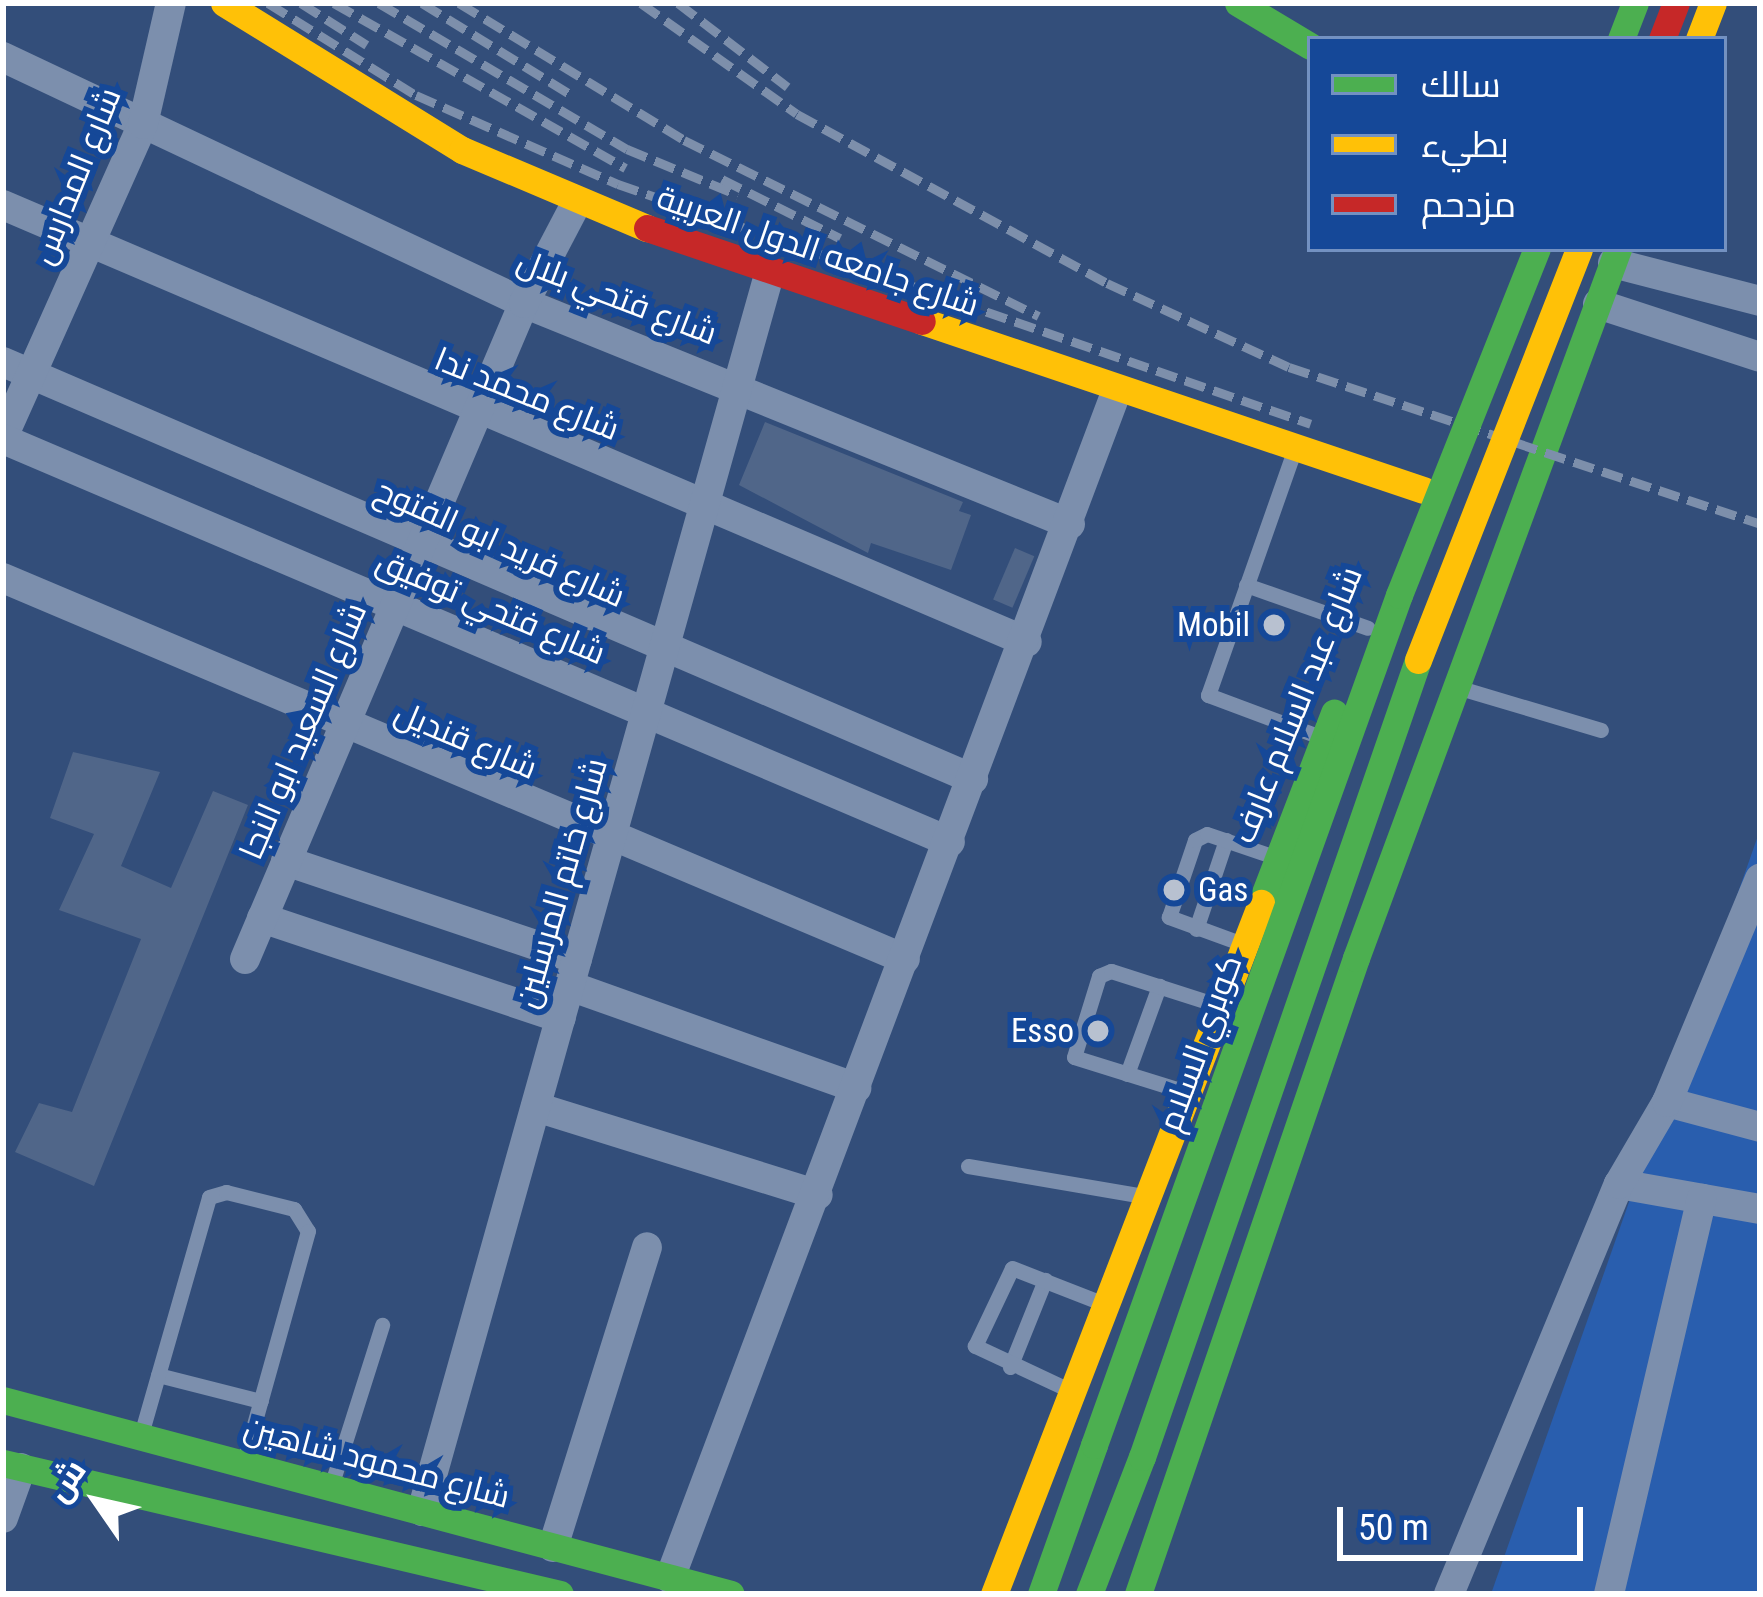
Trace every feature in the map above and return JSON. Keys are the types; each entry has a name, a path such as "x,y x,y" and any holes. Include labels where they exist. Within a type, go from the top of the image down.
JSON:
{"main road":[{"name":"شارع جامعه الدول العربية","path":"224,3 462,151 576,204 769,275 1423,490"},
{"path":"1238,3 1307,44"},
{"path":"1600,36 1613,3"},
{"path":"1622,36 1635,3"},
{"path":"1663,36 1676,3"},
{"path":"1700,36 1713,3"},
{"name":"شارع عبد السلام عارف","path":"994,1594 1242,937 1517,252"},
{"name":"كوبري السلام","path":"1041,1594 1399,596 1536,252"},
{"path":"1089,1594 1142,1457 1433,614 1578,252"},
{"path":"1138,1594 1356,958 1616,256"},
{"path":"1388,577 1485,609"},
{"path":"1242,937 1356,958"},
{"name":"شارع محمود شاهين","path":"3,1400 731,1594"},
{"path":"12,1466 560,1594"}],"street":[{"name":"شارع المدارس","path":"3,438 17,368 89,244 143,124 171,3"},
{"name":"شارع فتحي بلال","path":"3,57 524,303 739,382 1070,524"},
{"name":"شارع السعيد ابو النجا","path":"244,959 524,303 576,204"},
{"name":"شارع محمد ندا","path":"3,206 477,414 1027,642"},
{"path":"1616,256 1760,301"},
{"name":"شارع خاتم المرسلين","path":"422,1511 769,275"},
{"path":"1598,304 1760,357"},
{"name":"شارع فريد ابو الفتوح","path":"17,368 420,549 974,779"},
{"path":"670,1578 1027,642 1117,390"},
{"name":"شارع فتحي توفيق","path":"3,438 950,842"},
{"name":"شارع قنديل","path":"3,578 610,840 905,959"},
{"path":"286,861 856,1088"},
{"path":"1449,1594 1619,1184 1667,1102 1760,879"},
{"path":"262,918 560,1018"},
{"path":"1667,1102 1760,1127"},
{"path":"536,1107 818,1195"},
{"path":"1619,1184 1760,1210"},
{"path":"1609,1594 1702,1199"},
{"path":"553,1547 647,1247"},
{"path":"3,1517 12,1466"}],"lane":[{"path":"1295,448 1208,695 1323,738"},
{"path":"1246,585 1368,628"},
{"path":"1456,687 1601,730"},
{"path":"1242,937 1196,929 1168,911 1198,836 1275,856"},
{"path":"1196,929 1226,841"},
{"path":"1183,1091 1071,1053 1099,976 1111,971 1216,1005"},
{"path":"1126,1074 1159,986"},
{"path":"968,1166 1143,1196"},
{"path":"141,1436 209,1197 271,1203 309,1220 243,1462"},
{"path":"1070,1390 1010,1367 975,1346 1006,1270 1102,1303"},
{"path":"1010,1367 1045,1280"},
{"path":"332,1486 382,1324"},
{"path":"158,1376 261,1401"}],"shaded area":[{"path":"1760,830 1760,1594 1491,1594"}],"building":[{"path":"765,422 963,502 959,511 971,515 951,570 871,543 868,553 739,485"},
{"path":"1015,548 1034,556 1012,608 993,600"},
{"path":"73,752 160,772 121,866 171,888 213,791 248,805 94,1186 15,1152 39,1103 72,1112 141,939 59,910 94,834 50,818"}],"railway":[{"path":"268,3 416,95 618,184 1311,424"},
{"path":"301,3 367,45"},
{"path":"334,3 626,168"},
{"path":"379,3 627,149 738,195"},
{"path":"422,3 570,94"},
{"path":"459,3 684,140 1039,316"},
{"path":"641,3 797,114 1107,283 1289,367 1760,524"},
{"path":"678,3 788,87"},
{"path":"722,179 840,238"}],"traffic: fast":[{"path":"1238,3 1307,44"},
{"path":"1622,36 1635,3"},
{"path":"1094,1445 1399,595 1536,252"},
{"path":"1138,1594 1356,958 1617,252"},
{"path":"1142,1457 1418,660"},
{"path":"1261,903 1334,713"},
{"path":"3,1400 731,1594"},
{"path":"1041,1594 1094,1445"},
{"path":"1089,1594 1142,1457"},
{"path":"3,1463 560,1594"}],"traffic: slow":[{"path":"224,3 462,150 647,228"},
{"path":"1700,36 1713,3"},
{"path":"1418,660 1578,252"},
{"path":"922,321 1423,490"},
{"path":"994,1594 1261,903"}],"traffic: jam":[{"path":"1663,36 1676,3"},
{"path":"647,228 922,321"}],"place":[{"name":"Mobil","path":"1274,625"},
{"name":"Gas","path":"1174,890"},
{"name":"Esso","path":"1098,1031"}]}
